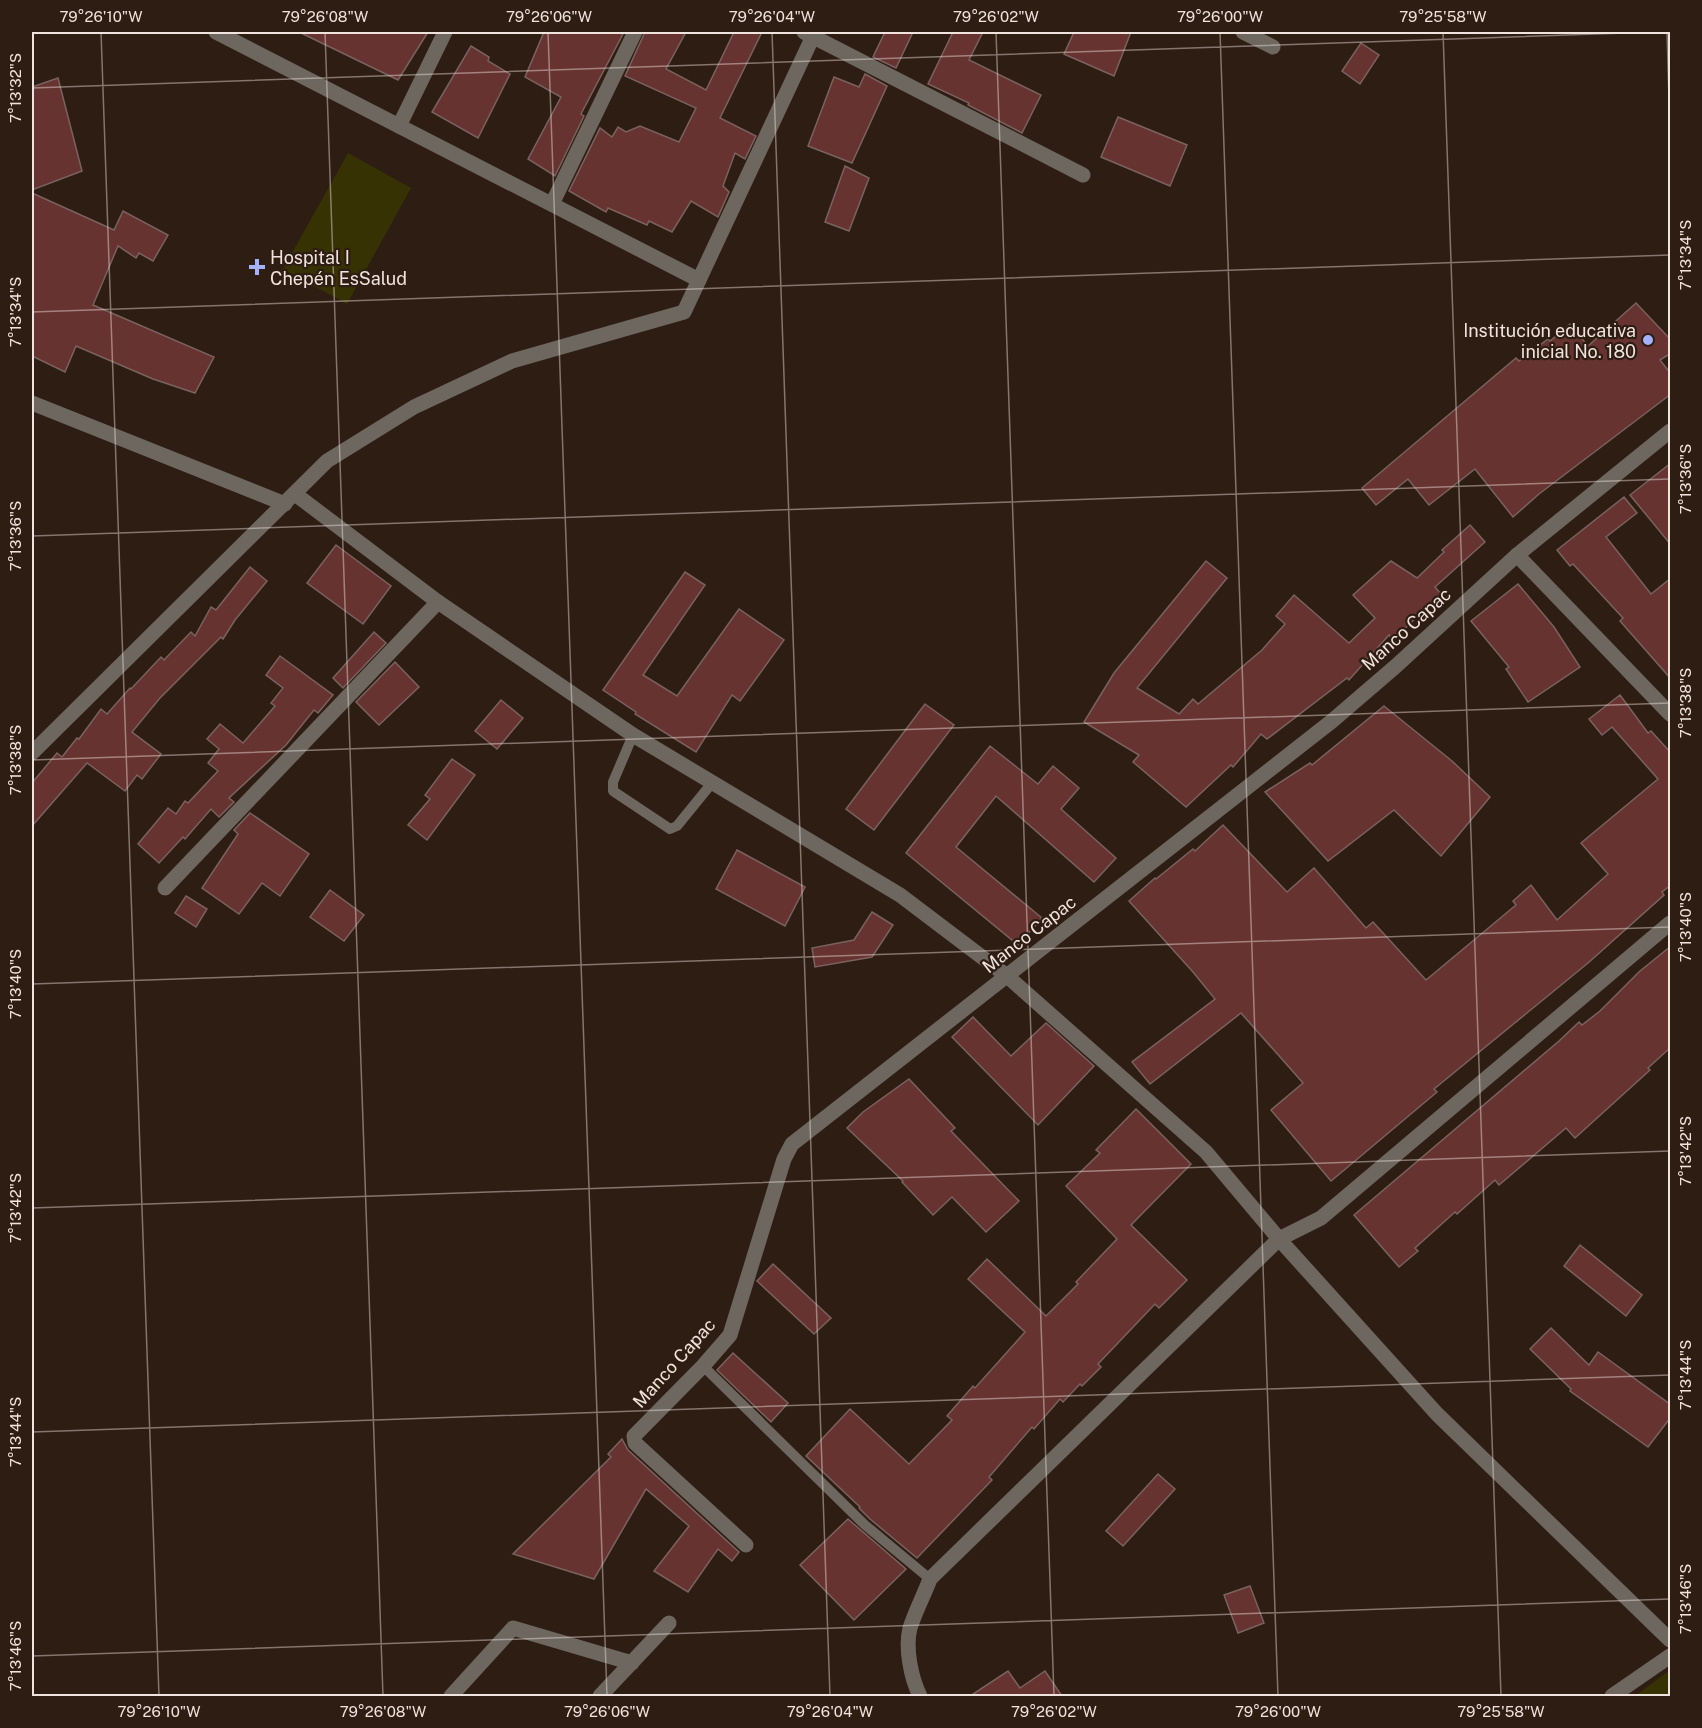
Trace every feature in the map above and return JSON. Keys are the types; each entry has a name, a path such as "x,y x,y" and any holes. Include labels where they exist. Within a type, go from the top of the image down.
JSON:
{"street":[{"path":"216,32 235,36 399,126 699,280"},
{"path":"399,126 446,32"},
{"path":"552,204 635,32"},
{"path":"1243,32 1273,47"},
{"path":"32,753 327,461 414,407 512,361 684,312 811,33 1083,175"},
{"path":"32,403 290,499 633,735 900,896 1007,976 1206,1152 1279,1239 1437,1414 1671,1640"},
{"name":"Manco Capac","path":"746,1545 633,1439 730,1335 783,1159 792,1144 1332,721 1396,666 1517,555 1671,431"},
{"path":"1517,555 1671,714"},
{"path":"165,888 438,602"},
{"path":"920,1696 915,1687 909,1650 910,1628 930,1580 1279,1239 1321,1218 1671,923"},
{"path":"600,1696 669,1623"},
{"path":"451,1696 513,1628 632,1663"},
{"path":"1612,1696 1671,1656"}],"lane":[{"path":"633,735 613,782 613,791 670,828 677,826 712,783"},
{"path":"703,1366 865,1525 930,1580"}],"shaded area":[{"path":"348,153 411,188 347,304 283,269"},
{"path":"1670,1670 1670,1696 1635,1696"}],"building":[{"path":"299,32 428,32 398,80"},
{"path":"544,32 624,32 581,114 584,116 555,176 528,159 561,97 525,77"},
{"path":"645,32 686,32 666,69 706,90 734,32 762,32 720,118 756,136 745,159 735,153 723,186 729,192 718,217 691,201 672,232 649,221 647,225 608,208 606,212 569,191 600,128 612,137 618,127 626,132 640,126 679,142 696,108 625,76"},
{"path":"885,32 913,32 896,68 873,57"},
{"path":"953,32 983,32 969,60 1041,95 1022,133 968,105 969,103 928,84"},
{"path":"1074,32 1131,32 1114,76 1064,54"},
{"path":"1361,43 1379,55 1360,84 1342,71"},
{"path":"471,46 489,57 488,61 510,74 478,138 432,112"},
{"path":"865,74 887,86 852,163 808,146 834,77 859,87"},
{"path":"58,78 82,171 32,190 32,87"},
{"path":"1118,117 1187,145 1170,186 1101,157"},
{"path":"845,166 869,178 849,231 825,222"},
{"path":"32,193 114,230 123,211 168,235 153,261 139,253 136,258 118,246 93,305 214,357 195,393 153,379 76,346 65,372 32,356"},
{"path":"1636,303 1671,340 1671,353 1660,360 1671,374 1671,394 1539,494 1513,517 1475,469 1429,505 1408,479 1376,505 1362,488 1516,358 1519,361 1548,339 1550,341 1570,324 1588,346"},
{"path":"1671,463 1671,545 1630,495"},
{"path":"1624,497 1637,513 1606,537 1651,594 1671,578 1671,679 1620,621 1623,618 1573,564 1570,566 1557,550"},
{"path":"1470,525 1485,542 1435,587 1441,594 1393,640 1389,635 1349,680 1347,678 1267,739 1261,734 1233,767 1231,765 1186,807 1133,762 1139,755 1084,722 1114,673 1206,561 1227,578 1137,688 1179,714 1193,699 1198,704 1262,650 1285,624 1276,616 1294,595 1349,643 1375,618 1353,595 1391,561 1417,578 1444,552 1442,550"},
{"path":"336,545 391,586 363,624 307,583"},
{"path":"250,567 267,581 235,620 223,639 221,637 160,698 132,732 161,754 142,779 137,775 125,791 87,763 32,826 32,783 57,753 62,757 77,738 79,739 101,709 107,714 161,657 164,660 191,632 195,636 211,607 216,610"},
{"path":"685,572 705,585 643,675 677,696 739,609 784,640 740,701 732,695 696,752 635,714 636,712 603,690"},
{"path":"1518,584 1554,627 1580,667 1528,702 1506,669 1509,667 1471,621"},
{"path":"374,632 386,643 343,688 333,678"},
{"path":"280,656 333,695 318,713 314,710 286,745 229,798 234,802 219,817 211,809 185,839 183,837 159,863 138,844 168,808 176,814 185,801 188,803 218,771 208,763 219,749 207,739 220,724 243,743 275,706 271,703 283,688 266,675"},
{"path":"395,662 419,687 379,725 356,702"},
{"path":"1620,695 1648,733 1651,731 1671,753 1671,885 1662,892 1664,895 1588,963 1434,1089 1437,1092 1331,1181 1271,1110 1303,1083 1241,1013 1150,1084 1132,1062 1215,999 1129,901 1193,849 1195,851 1223,825 1287,892 1314,868 1366,928 1373,922 1426,980 1516,905 1513,901 1531,885 1557,920 1608,874 1581,843 1658,779 1612,727 1602,735 1589,719"},
{"path":"501,700 523,718 497,749 475,731"},
{"path":"925,704 954,725 874,830 846,809"},
{"path":"1384,706 1452,761 1490,797 1441,856 1394,810 1328,861 1265,792 1310,763 1312,765"},
{"path":"990,746 1038,784 1053,766 1079,788 1061,809 1116,858 1094,882 996,796 956,847 1042,918 1018,945 906,853"},
{"path":"452,759 475,775 427,840 408,825 430,799 425,795"},
{"path":"250,813 309,854 280,896 262,883 239,914 202,888 238,834 234,830"},
{"path":"737,850 805,887 785,926 716,889"},
{"path":"330,890 364,915 344,941 310,917"},
{"path":"186,896 207,909 196,927 175,913"},
{"path":"872,912 893,925 872,957 815,967 812,948 854,940"},
{"path":"1671,946 1671,1047 1648,1068 1650,1070 1575,1138 1566,1128 1499,1185 1495,1180 1415,1248 1418,1251 1399,1267 1354,1215 1579,1022 1582,1025 1600,1011 1640,971"},
{"path":"973,1017 1011,1056 1046,1023 1094,1066 1038,1125 952,1037"},
{"path":"909,1079 955,1128 951,1131 1019,1201 986,1232 952,1197 933,1215 903,1181 847,1128 863,1112"},
{"path":"1136,1109 1191,1164 1131,1225 1187,1280 1159,1308 1155,1304 1098,1364 1101,1367 1082,1386 1080,1384 1063,1402 1060,1399 1034,1429 1032,1427 989,1477 992,1480 917,1558 870,1519 806,1456 850,1409 909,1464 952,1420 947,1416 1025,1332 968,1279 987,1259 1046,1316 1078,1284 1076,1282 1117,1239 1066,1186 1100,1153 1096,1150"},
{"path":"1580,1245 1642,1295 1626,1316 1564,1266"},
{"path":"773,1264 831,1318 814,1334 757,1281"},
{"path":"1551,1328 1589,1365 1598,1352 1671,1405 1671,1417 1648,1447 1570,1391 1571,1389 1530,1349"},
{"path":"733,1353 788,1403 771,1422 717,1370"},
{"path":"622,1439 628,1450 739,1552 732,1561 718,1549 688,1592 654,1571 689,1526 646,1489 594,1579 513,1554 611,1457 608,1454"},
{"path":"1158,1474 1175,1489 1123,1546 1106,1531"},
{"path":"848,1519 906,1569 854,1620 800,1565"},
{"path":"1250,1586 1264,1623 1238,1633 1224,1595"},
{"path":"1008,1671 1020,1688 1045,1671 1062,1696 970,1696"}],"place":[{"name":"Hospital I Chepén EsSalud","path":"257,267"},
{"name":"Institución educativa inicial No. 180","path":"1648,340"}]}
